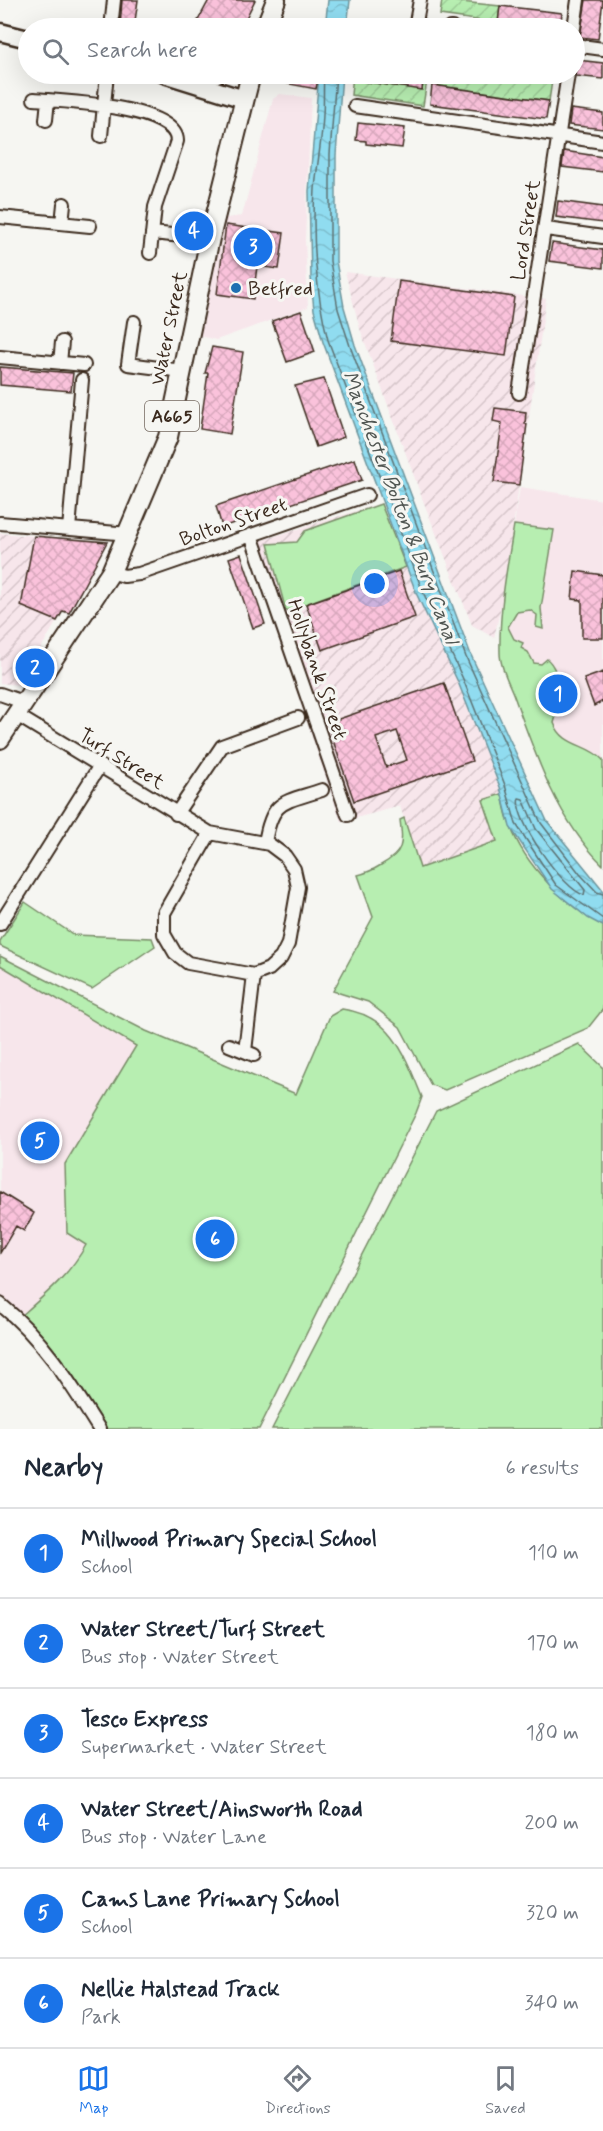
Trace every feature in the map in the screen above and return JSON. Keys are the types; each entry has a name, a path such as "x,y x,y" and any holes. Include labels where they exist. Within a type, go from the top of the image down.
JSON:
{"main road":[{"path":"270,18 276,0"},
{"path":"0,32 18,36"},
{"path":"201,84 244,99"},
{"name":"Water Street","path":"19,708 111,572 129,534 168,437 210,238 248,84"},
{"name":"A665","path":"0,739 19,708"}],"street":[{"path":"112,18 114,0"},
{"path":"417,18 420,0"},
{"path":"575,18 578,0"},
{"path":"585,47 603,49"},
{"path":"100,136 106,84"},
{"name":"Lord Street","path":"519,393 567,84"},
{"path":"34,99 104,105 160,120 168,125 177,136 157,198 150,253"},
{"path":"46,120 48,100"},
{"path":"355,106 603,142"},
{"path":"62,223 64,204"},
{"path":"0,217 90,226"},
{"path":"546,229 603,237"},
{"path":"152,233 182,236"},
{"path":"134,322 128,364 182,371"},
{"path":"60,363 62,342"},
{"path":"0,357 84,365"},
{"path":"69,529 82,380"},
{"name":"Bolton Street","path":"111,572 124,576 139,574 367,495"},
{"path":"0,523 129,534"},
{"name":"Hollybank Street","path":"251,535 348,815"},
{"name":"Turf Street","path":"0,694 99,767 210,833"},
{"path":"176,814 218,749 224,744 298,718"},
{"path":"0,924 99,767"},
{"path":"265,843 269,819 280,804 322,790"},
{"path":"210,833 265,843 285,856 294,869 298,886 288,944 281,958 269,969 254,975 188,963 175,953 164,934 164,912 210,833"},
{"path":"229,1045 249,1053 254,975"},
{"path":"0,1304 28,1327 59,1365 99,1429"}],"shaded area":[{"path":"280,94 311,98 305,240 308,307 216,340 200,336 226,218 242,216 273,99"},
{"path":"345,272 546,299 502,602 494,638 472,625 422,498 360,329"},
{"path":"520,487 603,500 603,865 570,822 536,757 500,659 502,602"},
{"path":"381,503 417,595 458,682 502,794 483,800 498,841 420,869 400,806 341,822 247,545"},
{"path":"0,533 34,536 21,606 57,621 19,685 0,683"},
{"path":"0,965 137,1046 65,1164 86,1244 76,1263 61,1280 21,1316 0,1298"}],"green space":[{"path":"442,0 500,6 499,18 462,18 440,15"},
{"path":"352,84 381,84 421,90 422,84 426,84 423,106 351,95"},
{"path":"432,84 552,84 549,101"},
{"path":"381,504 406,567 286,611 268,544 297,542 305,531"},
{"path":"514,525 554,530 541,608 543,629 536,627 537,615 530,610 517,612 508,627 514,639 523,643 521,648 528,652 534,663 541,664 547,659 566,683 554,723 558,731 569,741 590,750 603,760 603,865 587,848 561,808 530,741 501,664 502,605"},
{"path":"502,794 507,818 517,840 536,870 575,908 603,926 603,1009 588,1028 445,1090 431,1085 400,1027 368,1002 333,991 373,917 358,875 378,867 398,851 402,835 400,820 404,818 420,868 497,841 483,800"},
{"path":"25,902 74,935 152,938 155,946 92,989 0,946 0,941"},
{"path":"0,956 146,1031 296,1094 330,1016 342,1009 373,1019 385,1028 402,1052 422,1097 416,1113 259,1429 107,1429 50,1346 21,1316 65,1274 86,1245 67,1233 65,1164 136,1046 0,965"},
{"path":"579,1044 603,1067 603,1429 272,1429 436,1111"}],"water":[{"path":"328,0 350,0 348,18 326,18"},
{"name":"Manchester Bolton & Bury Canal","path":"318,84 341,84 336,155 336,261 344,307 355,345 471,655 547,821 603,890 603,926 588,918 552,889 510,827 500,787 458,682 417,595 323,342 314,310 309,191"}],"building":[{"path":"122,0 138,0 135,18 121,18"},
{"path":"209,0 255,0 246,18 199,18"},
{"path":"586,0 603,0 598,39 585,38 585,18 583,18"},
{"path":"500,6 562,13 561,18 499,18"},
{"path":"585,61 603,63 603,79 585,77"},
{"path":"290,84 317,84 316,89"},
{"path":"382,84 423,84 422,90"},
{"path":"432,85 549,101 546,119 430,104"},
{"path":"571,109 603,113 603,129 569,125"},
{"path":"358,123 405,128 402,148 366,144 366,141 356,140"},
{"path":"564,151 603,157 603,172 562,167"},
{"path":"558,201 603,207 603,223 556,217"},
{"path":"226,225 284,233 279,269 257,266 253,299 217,294"},
{"path":"552,243 603,250 603,268 549,261"},
{"path":"399,281 514,297 506,356 391,341"},
{"path":"301,311 315,352 287,362 272,321"},
{"path":"212,347 243,352 230,434 200,429 208,373 205,373"},
{"path":"0,367 73,373 71,391 0,385"},
{"path":"324,379 344,437 316,447 295,386"},
{"path":"495,408 526,412 525,424 527,424 519,485 494,482 502,423 493,421"},
{"path":"355,459 362,480 222,527 216,506"},
{"path":"34,536 107,542 69,613 63,611 57,621 21,606"},
{"path":"241,554 265,624 253,628 229,558"},
{"path":"399,571 415,617 322,650 306,604"},
{"path":"575,571 603,575 603,638 582,638 582,600 572,599"},
{"path":"603,672 603,701 594,706 584,679"},
{"path":"444,683 472,761 354,801 327,723","holes":["397,731 407,760 386,767 376,738"]},
{"path":"0,1192 34,1213 24,1231 16,1226 0,1253"}],"place":[{"name":"Water Street/Ainsworth Road","path":"194,231"},
{"name":"Tesco Express","path":"253,247"},
{"name":"Betfred","path":"236,288"},
{"name":"Water Street/Turf Street","path":"35,668"},
{"name":"Millwood Primary Special School","path":"558,694"},
{"name":"Cams Lane Primary School","path":"40,1141"},
{"name":"Nellie Halstead Track","path":"215,1239"}]}
